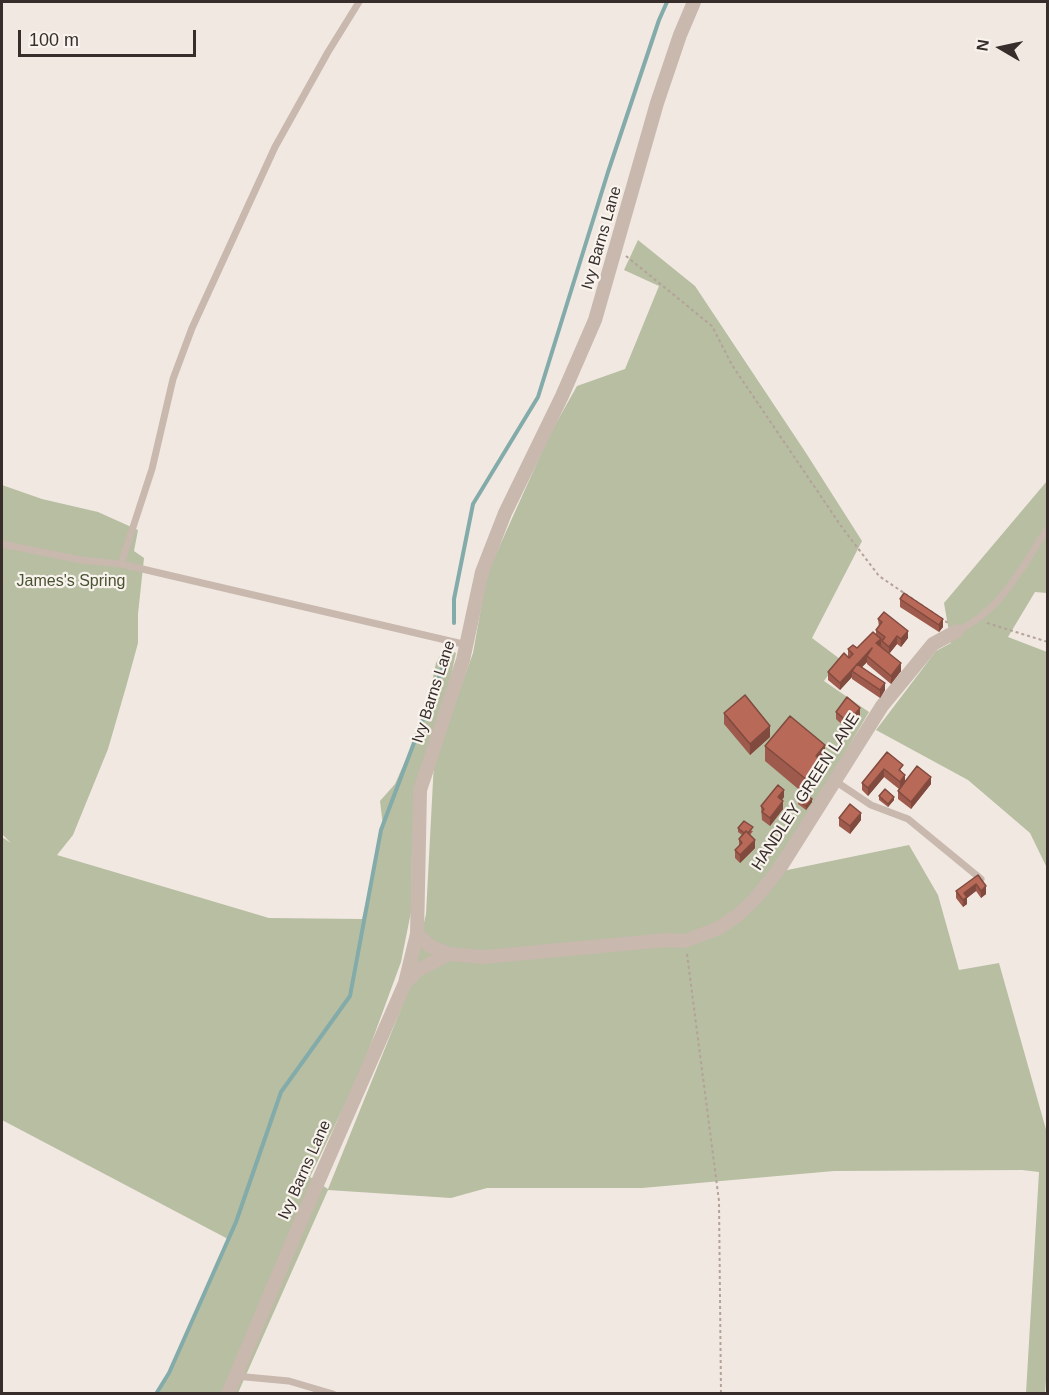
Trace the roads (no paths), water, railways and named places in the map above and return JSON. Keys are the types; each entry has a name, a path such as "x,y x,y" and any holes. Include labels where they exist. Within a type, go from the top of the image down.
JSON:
{"street":[{"name":"Ivy Barns Lane","path":"228,1394 405,983 417,934 420,790 450,705 482,572 505,513 562,396 595,320 657,103 694,2"},
{"name":"HANDLEY GREEN LANE","path":"417,934 430,946 449,954 484,957 666,940 685,941 719,928 755,899 780,868 882,706 917,662 933,644 957,631"},
{"path":"405,983 418,970 449,954"}],"lane":[{"path":"121,564 152,469 173,379 192,328 275,147 359,2"},
{"path":"957,631 973,624 996,605 1047,528"},
{"path":"2,544 81,560 121,564 466,645"},
{"path":"835,781 870,805 908,819 981,879"},
{"path":"235,1376 289,1381 333,1394"}],"waterway":[{"path":"454,623 454,599 473,504 538,397 608,172 667,2"},
{"path":"156,1394 169,1373 236,1222 281,1092 350,996 381,830 448,653"}],"park label":[{"name":"James's Spring","path":"71,582"}]}
